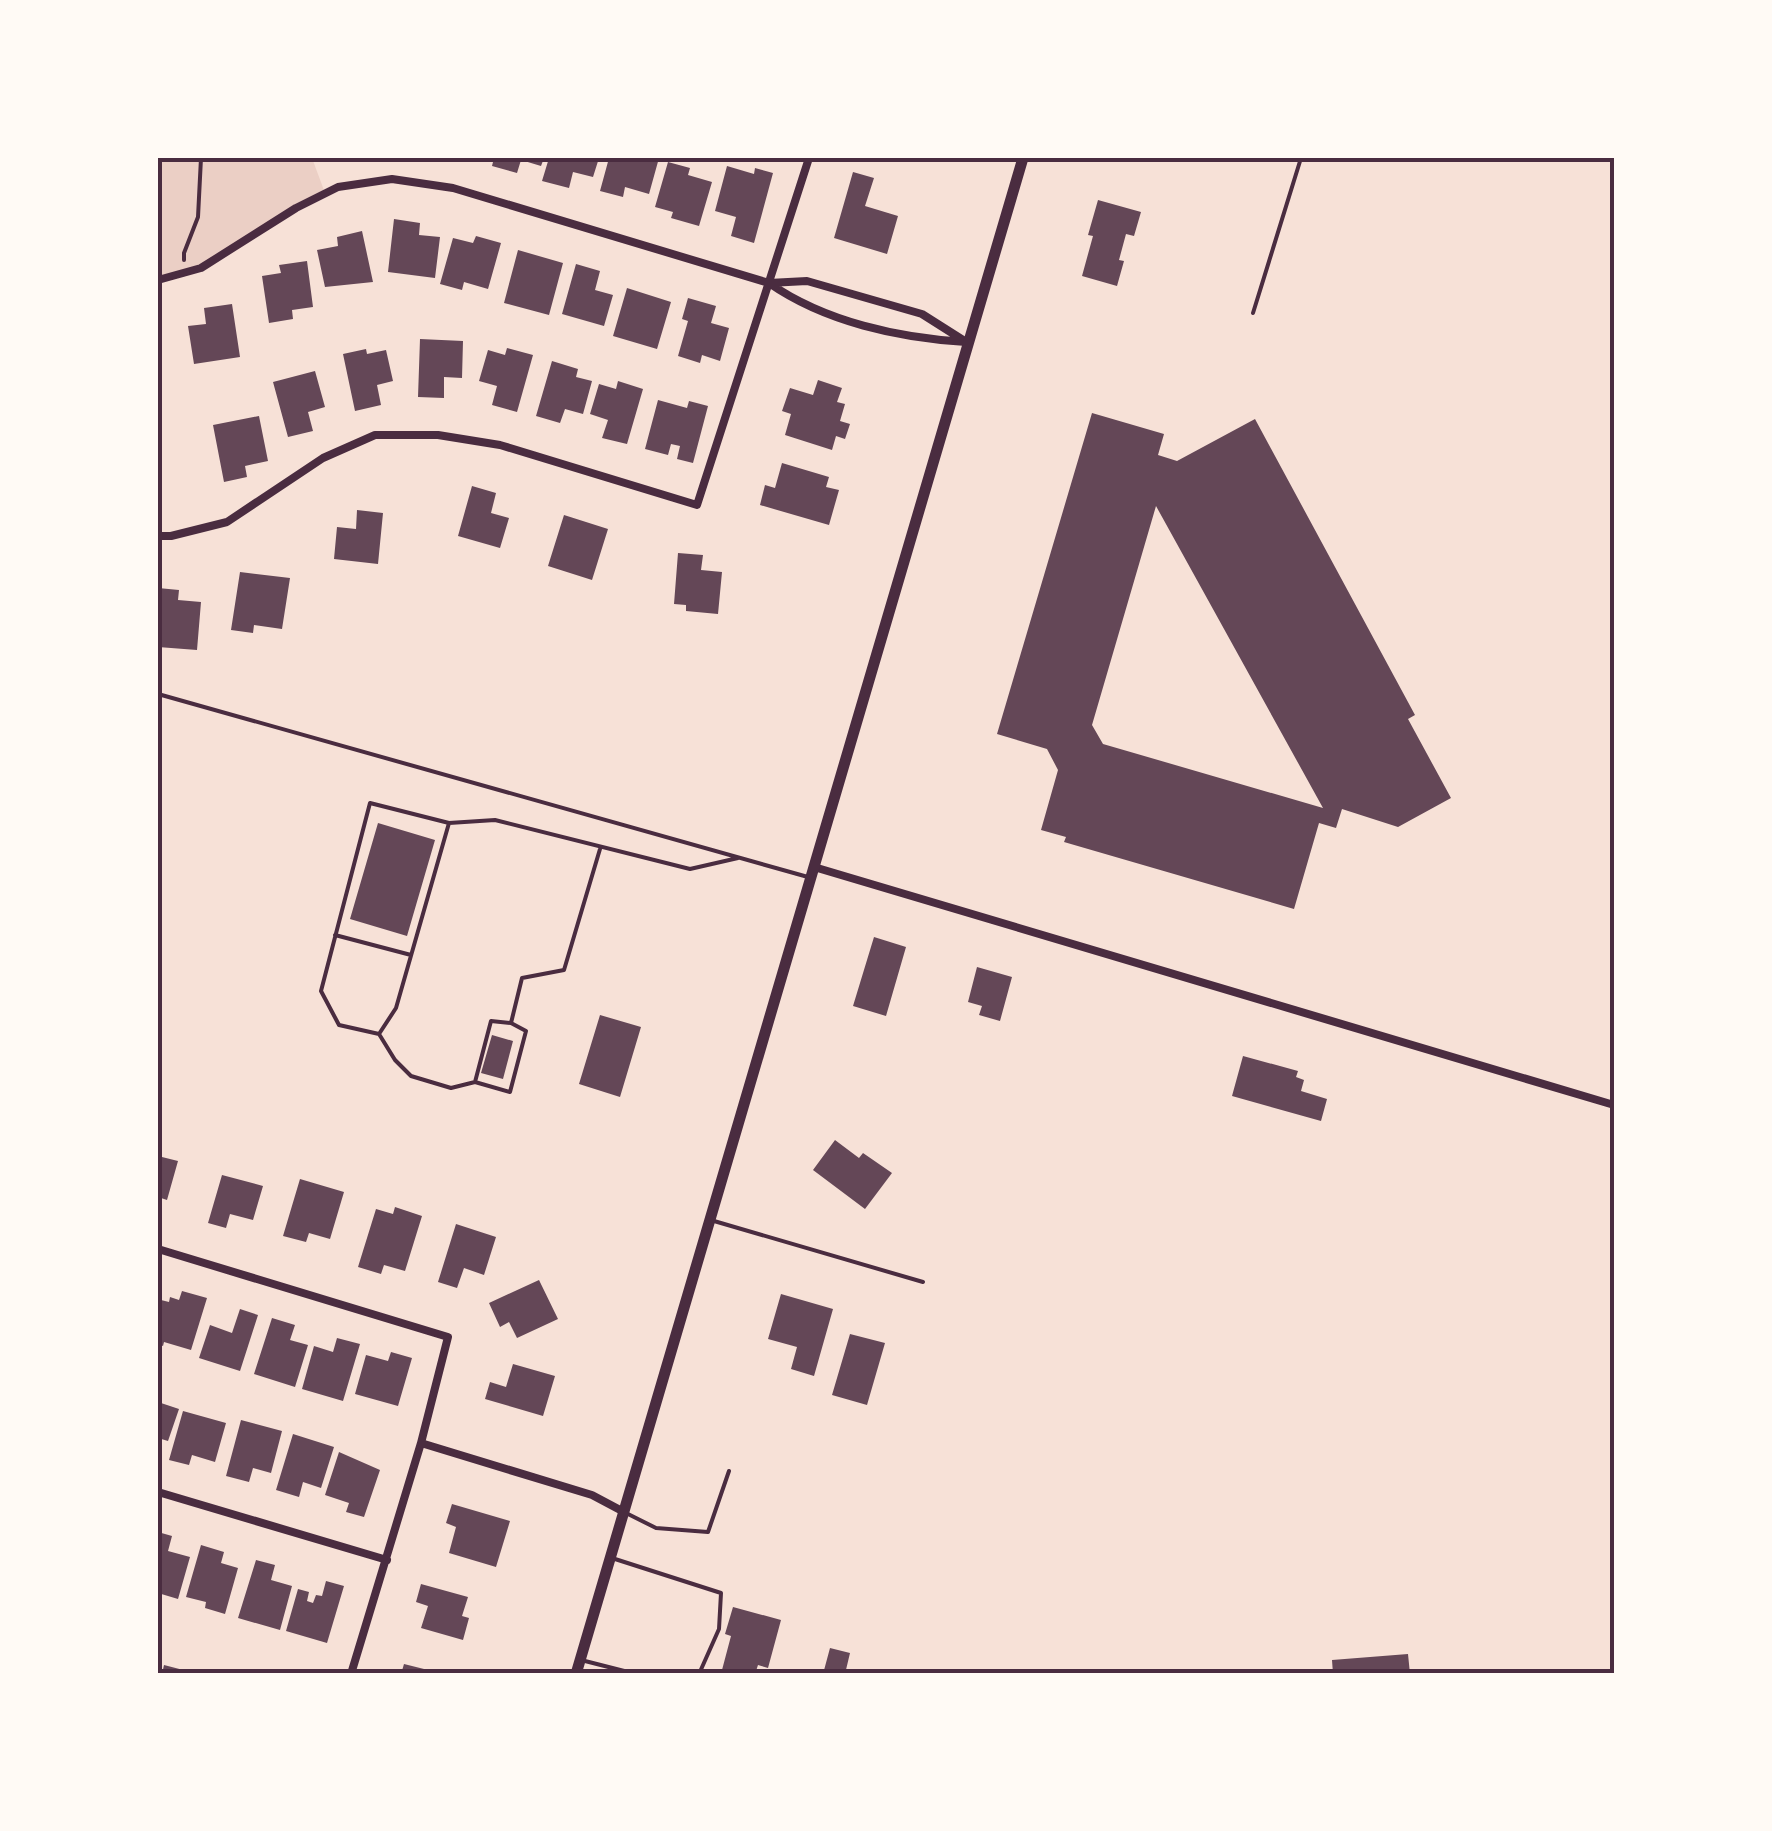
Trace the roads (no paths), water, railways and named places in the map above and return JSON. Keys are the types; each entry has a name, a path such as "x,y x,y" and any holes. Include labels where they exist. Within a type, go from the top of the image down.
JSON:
{"main road":[{"path":"576,1674 1023,158"}],"street":[{"path":"158,536 227,522 323,458 375,435 438,435 500,445 697,505 809,158"},
{"path":"158,280 201,268 296,208 338,187 392,179 452,188 769,283 800,304 914,339 966,342"},
{"path":"769,283 807,281 922,314 966,342"},
{"path":"812,872 1614,1105"},
{"path":"158,1249 448,1337 421,1443 352,1674"},
{"path":"421,1443 592,1495 624,1512"},
{"path":"158,1492 387,1560"}],"lane":[{"path":"1253,313 1302,158"},
{"path":"158,694 738,858 812,872"},
{"path":"474,1082 491,1022 526,1031 510,1092 474,1082 451,1088 411,1076 395,1060 379,1034 339,1025 321,991 370,804 450,824 496,820 690,869 738,858"},
{"path":"379,1034 396,1008 450,824"},
{"path":"510,1024 522,978 564,970 600,848"},
{"path":"336,935 411,955"},
{"path":"710,1220 923,1282"},
{"path":"624,1512 656,1528 708,1532 729,1471"},
{"path":"610,1557 722,1593 718,1629 699,1674"},
{"path":"580,1660 636,1674"}]}
